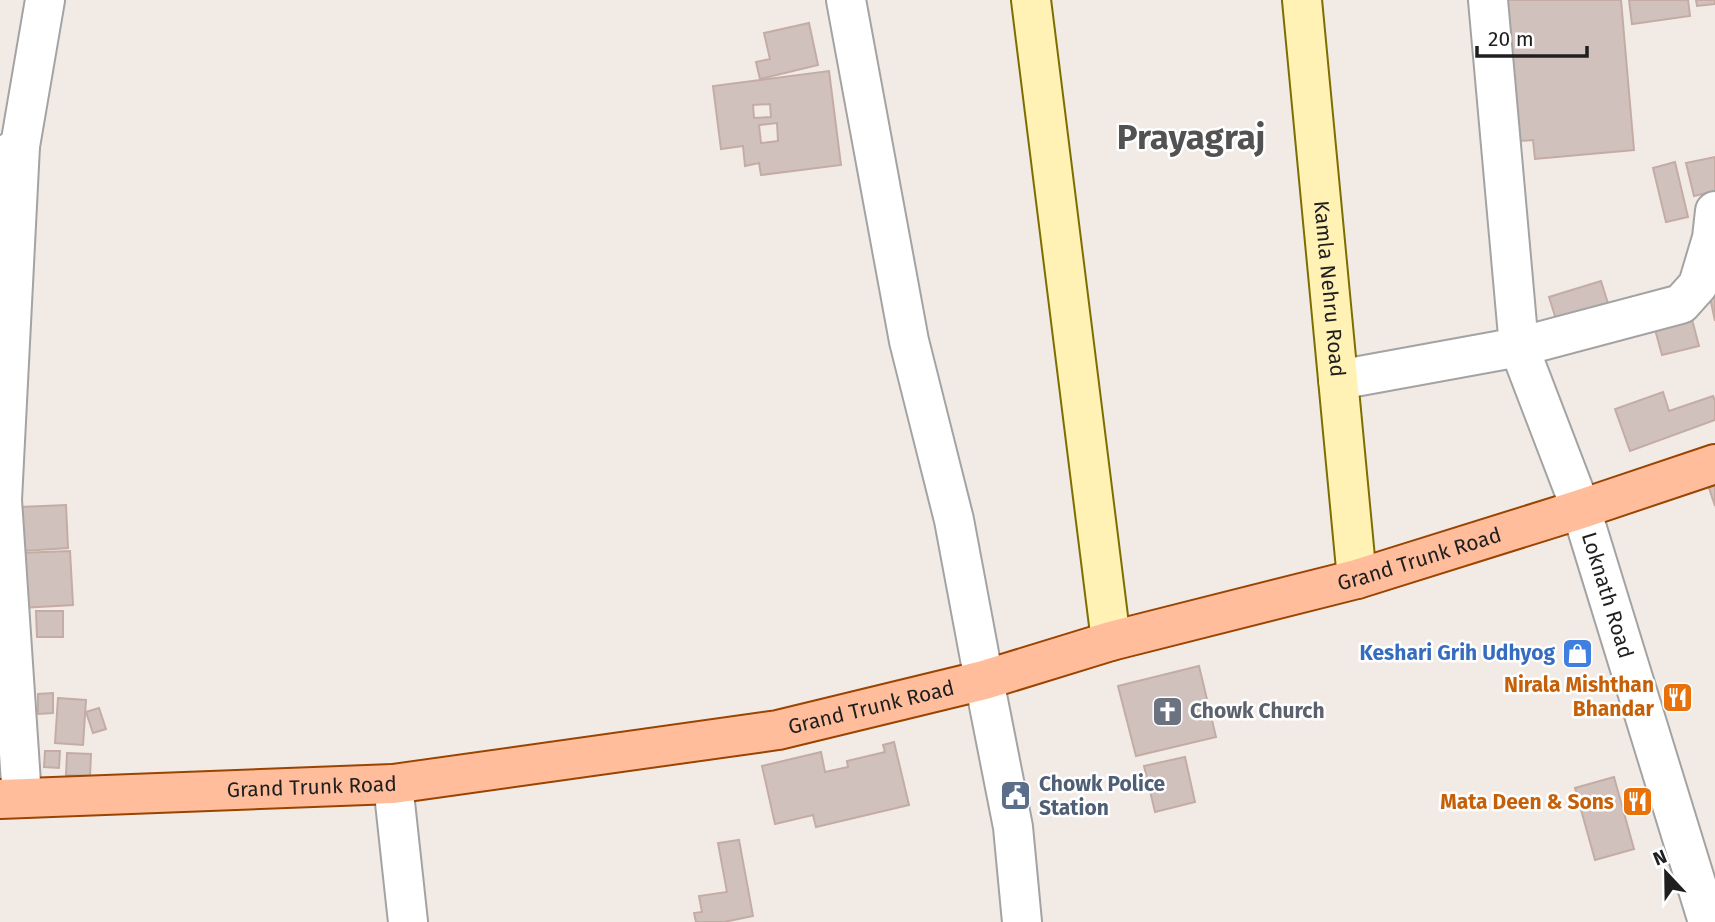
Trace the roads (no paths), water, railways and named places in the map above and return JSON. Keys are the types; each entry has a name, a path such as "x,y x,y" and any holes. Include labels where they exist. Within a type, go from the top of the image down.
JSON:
{"main road":[{"path":"1031,0 1111,641"},
{"name":"Kamla Nehru Road","path":"1302,0 1357,579"},
{"name":"Grand Trunk Road","path":"11,799 393,784 778,730 984,680 1111,641 1357,579 1715,464"}],"street":[{"path":"11,799 2,500 10,153 46,0"},
{"path":"846,0 909,341 954,520 1013,827 1022,922"},
{"name":"Loknath Road","path":"1488,0 1518,346 1581,509 1708,922"},
{"path":"1338,380 1518,346 1681,304 1698,285 1712,238 1715,211"},
{"path":"393,784 408,922"}],"place":[{"name":"Keshari Grih Udhyog","path":"1578,653"},
{"name":"Nirala Mishthan Bhandar","path":"1677,697"},
{"name":"Chowk Church","path":"1167,711"},
{"name":"Chowk Police Station","path":"1016,796"},
{"name":"Mata Deen & Sons","path":"1637,802"}],"district":[{"name":"Prayagraj","path":"1191,137"}]}
